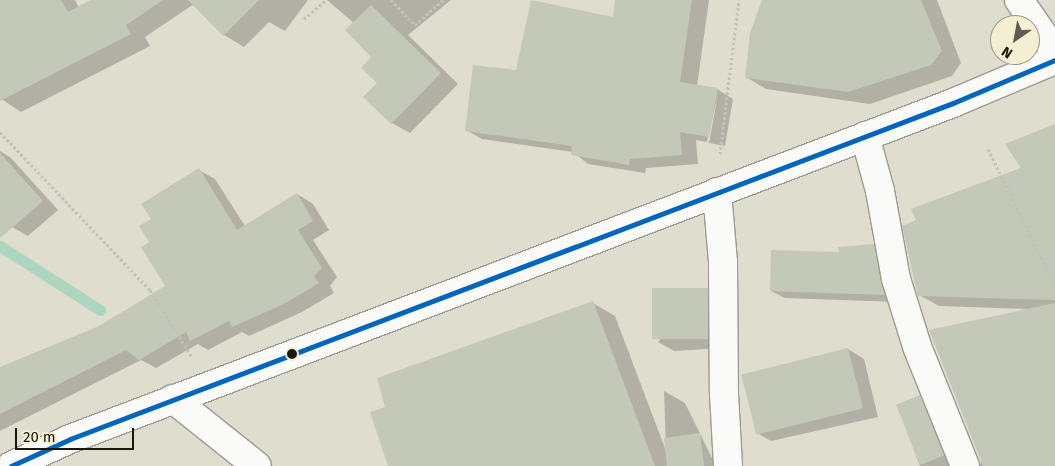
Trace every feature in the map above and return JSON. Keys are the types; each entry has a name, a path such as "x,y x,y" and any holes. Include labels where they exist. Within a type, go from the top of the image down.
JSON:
{"street":[{"path":"1019,0 1055,52"},
{"path":"11,466 70,439 866,136 1055,60"},
{"path":"866,136 880,191 896,279 918,349 965,466"},
{"path":"717,192 724,262 724,394 728,466"},
{"path":"173,400 257,466"}],"path":[{"path":"304,19 326,0"},
{"path":"391,0 415,25 443,0"},
{"path":"717,192 739,0"},
{"path":"0,132 150,290 209,385"},
{"path":"988,149 1055,285"}],"building":[{"path":"0,0 61,0 68,12 91,0 163,0 126,25 131,34 0,101"},
{"path":"188,0 259,0 223,36"},
{"path":"531,0 613,17 615,0 692,0 680,82 718,88 709,137 680,132 682,155 630,159 629,165 571,155 572,146 465,131 473,65 516,70"},
{"path":"762,0 921,0 942,51 931,65 848,92 745,78 750,33"},
{"path":"371,5 441,73 391,124 363,97 377,83 361,68 371,57 345,30"},
{"path":"1055,124 1055,300 918,296 902,226 916,220 911,209 1021,168 1005,144"},
{"path":"0,153 43,201 0,238"},
{"path":"199,168 237,230 297,193 313,221 298,230 322,268 314,276 319,283 286,303 232,327 229,321 190,341 186,332 139,360 126,350 0,414 0,367 99,326 165,286 141,247 149,242 139,226 151,219 141,204"},
{"path":"874,244 885,295 770,291 771,250 839,252 838,247"},
{"path":"652,288 708,288 708,339 652,339"},
{"path":"593,301 655,466 388,466 370,412 385,407 377,378"},
{"path":"1055,303 1055,466 983,466 929,330"},
{"path":"848,348 863,408 756,435 741,375"},
{"path":"920,395 944,455 920,465 896,405"},
{"path":"700,433 704,466 667,466 664,438"}],"waterway":[{"path":"0,246 100,310"}],"transit line":[{"path":"11,466 70,439 953,103 1055,60"}]}
